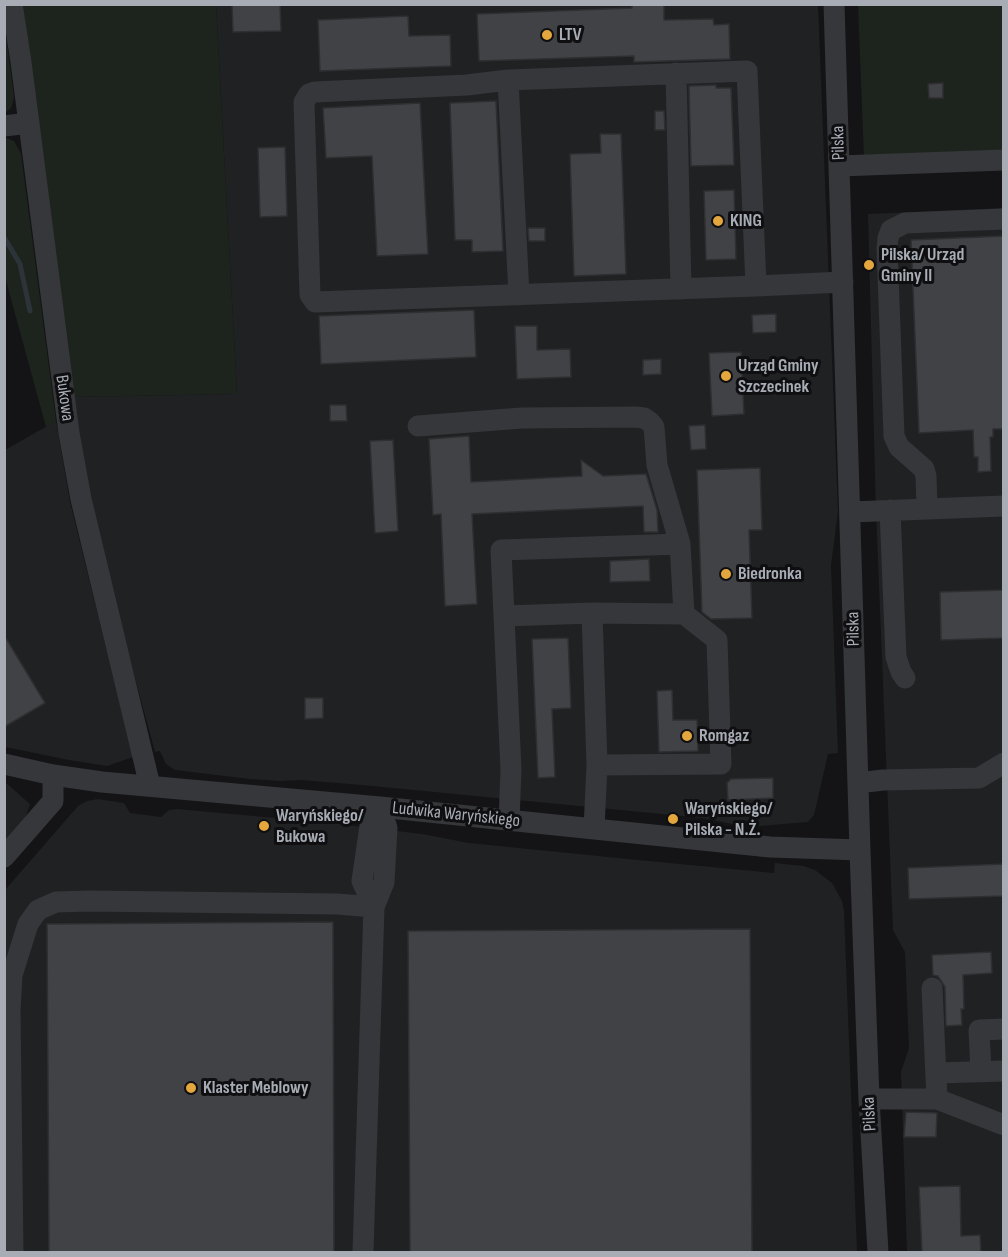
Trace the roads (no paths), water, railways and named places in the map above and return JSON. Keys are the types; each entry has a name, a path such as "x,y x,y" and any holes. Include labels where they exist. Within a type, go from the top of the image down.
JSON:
{"street":[{"name":"Bukowa","path":"12,4 73,455 92,546 150,786"},
{"name":"Pilska","path":"834,4 860,850 869,1099 878,1252"},
{"path":"756,286 747,71 508,80 467,85 315,92 306,97 303,107 312,300 318,302 681,289 756,286 843,282"},
{"path":"676,73 681,289"},
{"path":"508,80 519,295"},
{"path":"4,126 29,123"},
{"path":"839,166 1004,160"},
{"path":"927,509 924,469 899,447 894,436 888,238 891,230 905,223 1004,219"},
{"path":"418,426 522,418 644,418 650,422 654,427 657,465 680,544 684,614"},
{"path":"851,512 1004,506"},
{"path":"890,510 896,657 900,672 905,678"},
{"path":"509,821 510,770 501,550 680,544"},
{"path":"505,616 592,613 684,614 717,640 721,764 597,765"},
{"path":"592,613 597,765 594,829"},
{"path":"858,783 883,780 979,778 1004,763"},
{"name":"Ludwika Waryńskiego","path":"4,764 53,775 150,786 770,847 860,850"},
{"path":"4,857 53,801 53,775"},
{"path":"363,1252 374,907 362,881 370,826 380,807"},
{"path":"13,1252 8,986 28,924 38,910 56,902 328,904 374,907"},
{"path":"932,988 937,1099"},
{"path":"981,1072 979,1030 1004,1029"},
{"path":"936,1074 1004,1071"},
{"path":"869,1099 937,1099 1004,1125"}],"waterway":[{"path":"4,237 20,264 30,311"}],"place":[{"name":"LTV","path":"547,35"},
{"name":"KING","path":"718,221"},
{"name":"Pilska/ Urząd Gminy II","path":"869,265"},
{"name":"Urząd Gminy Szczecinek","path":"726,376"},
{"name":"Biedronka","path":"726,574"},
{"name":"Romgaz","path":"687,736"},
{"name":"Waryńskiego/ Pilska - N.Ż.","path":"673,819"},
{"name":"Waryńskiego/ Bukowa","path":"264,826"},
{"name":"Klaster Meblowy","path":"191,1088"}]}
